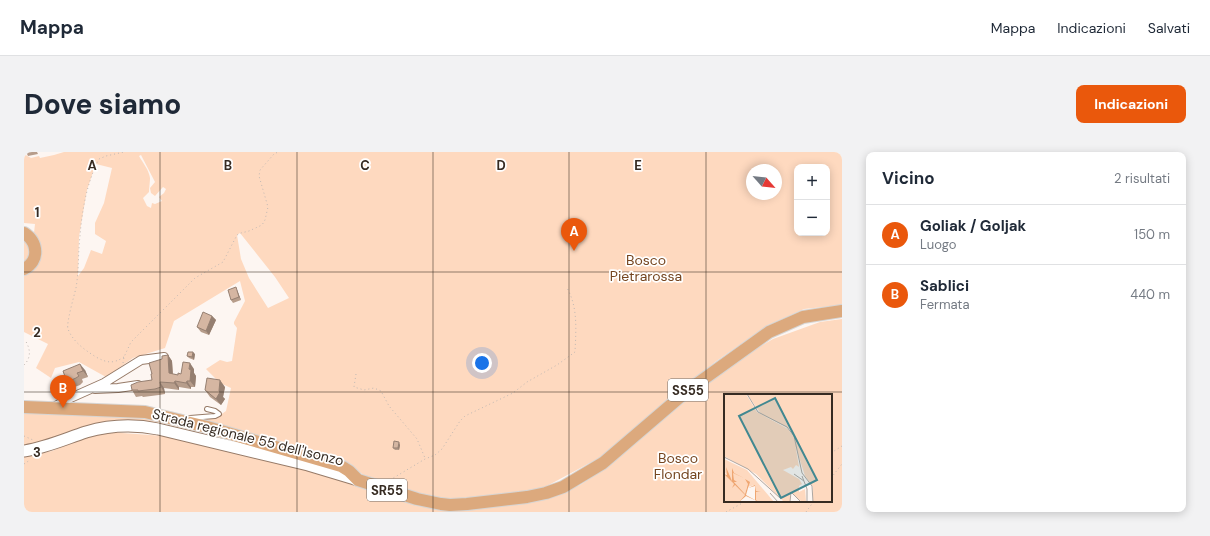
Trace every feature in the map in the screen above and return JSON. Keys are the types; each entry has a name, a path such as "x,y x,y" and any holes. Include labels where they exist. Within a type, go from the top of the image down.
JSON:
{"main road":[{"path":"24,233 31,238 36,253 34,260 29,267 24,269"},
{"name":"SS55","path":"418,499 441,504 467,504 527,497 546,493 563,487 603,462 687,391 769,332 803,317 842,311"},
{"path":"24,407 145,412 186,422 341,466 349,471 358,480"},
{"name":"Strada regionale 55 dell'Isonzo","path":"24,451 34,450 86,432 103,428 141,426 308,465 418,499"}],"street":[{"path":"52,409 66,400 104,383 141,360 164,357"},
{"path":"92,389 118,388 138,385"}],"lane":[{"path":"186,422 190,418 214,416 219,414 215,411 207,409"}],"path":[{"path":"124,152 99,159 94,168 87,190 82,219 79,237 78,277 67,328 73,339 82,348 106,362 117,361 124,357"},
{"path":"123,372 124,357 131,342 195,278 223,262 237,235 262,225 265,220 268,207 259,176 260,170 274,154 278,152"},
{"path":"379,487 425,459 435,455 442,449 460,421 465,416 513,393 527,382 557,365 575,352 577,324 572,296 567,288"},
{"path":"24,365 30,356 28,344 25,340"},
{"path":"356,374 354,387 364,390 374,388 381,391 389,406 417,439 425,459"},
{"path":"24,436 38,441"},
{"path":"832,451 842,446"},
{"path":"832,477 842,464"},
{"path":"726,512 744,502"},
{"path":"806,512 813,502"}],"green space":[{"name":"Bosco Pietrarossa","path":"64,152 842,152 842,305 804,309 768,325 715,362 599,458 545,487 512,494 457,501 421,495 370,479 356,470 351,464 196,421 216,418 226,411 231,388 220,383 206,369 220,360 227,362 232,361 237,328 234,322 245,301 240,281 174,321 165,348 133,358 106,377 79,362 55,368 51,378 36,368 48,344 24,332 24,276 38,263 41,251 38,239 34,233 35,224 24,223 24,154 31,158 39,156 40,158","holes":["141,155 155,182 150,188 151,193 155,196 163,187 166,189 159,197 162,201 155,204 152,203 151,208 147,206 143,198 149,192 150,178 147,169 139,156","96,164 112,168 104,203 95,223 95,234 106,241 102,254 91,250 84,268 78,276 79,237 87,190","240,233 275,277 289,298 268,308 249,278 241,259 237,235"]},
{"path":"24,239 26,240 31,253 24,264"},
{"name":"Bosco Flondar","path":"842,319 842,512 24,512 24,457 52,451 76,441 108,432 178,437 295,465 403,498 411,504 418,506 536,499 580,485 610,465 671,412 737,360 773,339 820,322"},
{"path":"24,411 135,415 301,460 170,428 68,435 24,446"}],"building":[{"path":"236,287 239,297 231,300 228,290"},
{"path":"203,312 212,316 206,331 197,327"},
{"path":"188,352 193,352 192,357 187,356"},
{"path":"168,355 169,373 178,375 178,373 181,374 183,362 190,363 190,381 187,381 186,383 175,381 174,383 160,382 161,387 155,389 138,391 132,390 131,385 138,382 152,380 149,363 162,359 162,356"},
{"path":"80,364 83,371 77,373 79,376 67,382 63,371"},
{"path":"207,378 220,380 220,392 216,399 205,390"},
{"path":"394,441 399,442 398,448 393,448"}],"place":[{"name":"Goliak / Goljak","path":"574,251"},
{"name":"Sablici","path":"63,408"}]}
